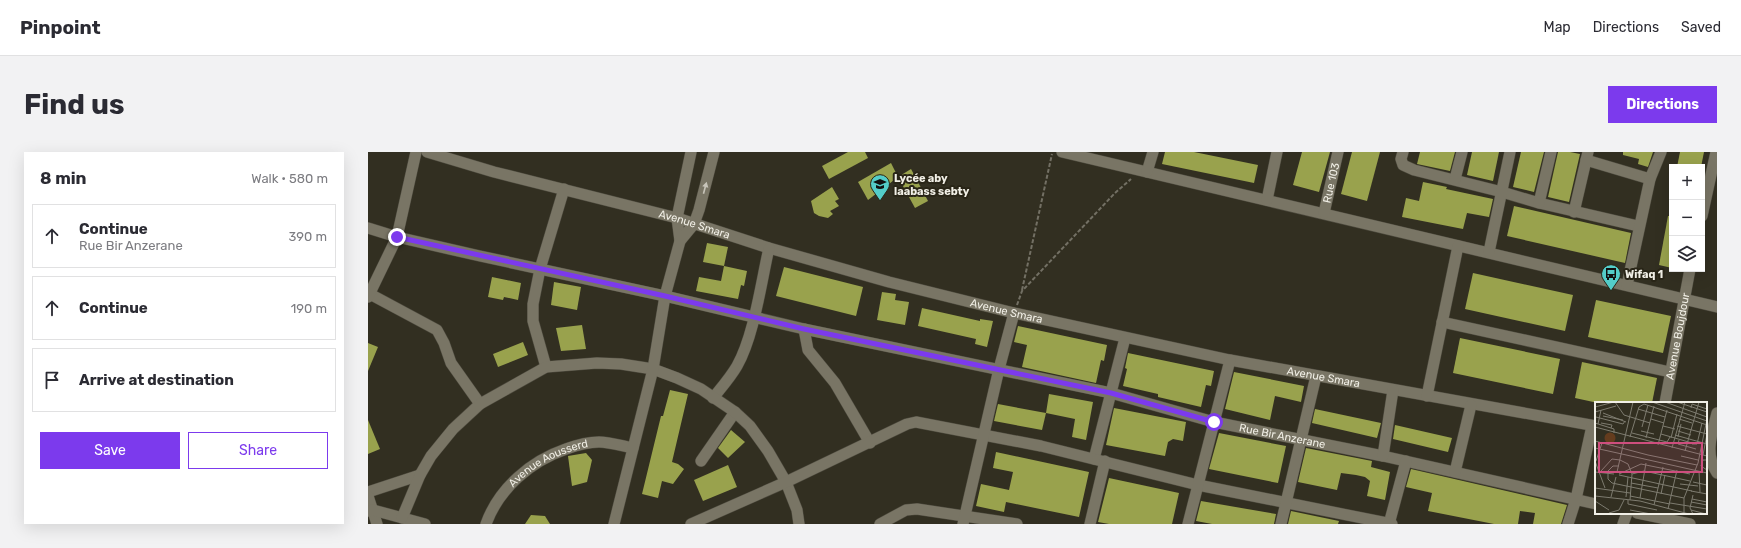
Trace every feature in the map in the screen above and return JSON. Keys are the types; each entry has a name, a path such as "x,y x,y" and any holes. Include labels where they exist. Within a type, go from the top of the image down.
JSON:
{"street":[{"path":"416,152 397,237 369,296 437,330 444,343 451,363 480,404"},
{"name":"Avenue Smara","path":"427,152 494,172 564,188 677,218 769,248 889,282 1014,313 1230,360 1471,405 1594,426"},
{"path":"614,524 653,369 665,296 680,241 677,218 691,152"},
{"path":"680,241 694,224 714,152"},
{"path":"1062,152 1717,307"},
{"path":"1147,172 1153,152"},
{"path":"1267,200 1277,152"},
{"name":"Rue 103","path":"1324,213 1338,152"},
{"path":"1403,152 1401,159 1403,165 1408,168 1455,179 1574,212 1638,226"},
{"path":"1455,179 1462,152"},
{"path":"1489,252 1510,152"},
{"path":"1539,203 1551,152"},
{"path":"1627,285 1638,226 1650,179 1661,152"},
{"path":"1705,202 1716,152"},
{"path":"1574,212 1587,156 1650,179"},
{"path":"546,367 532,312 540,269 564,188"},
{"name":"Rue Bir Anzerane","path":"368,228 397,237 665,296 804,329 1111,393 1214,422 1383,456 1595,504"},
{"path":"1427,396 1458,246"},
{"path":"713,398 737,367 747,341 769,248"},
{"name":"Avenue Boujdour","path":"1664,402 1689,272"},
{"path":"964,520 1014,313"},
{"path":"1442,322 1670,372"},
{"path":"804,329 808,350 835,383 870,443"},
{"path":"1094,459 1125,338"},
{"path":"1188,524 1230,360"},
{"path":"402,518 420,474 431,456 453,429 480,404 546,367 597,363 621,364 653,369 701,389 735,412 750,426 768,451 786,482 794,503 799,524"},
{"path":"1281,524 1316,376"},
{"path":"1383,456 1393,390"},
{"path":"1455,472 1471,405"},
{"path":"701,461 735,412"},
{"path":"1716,420 1710,446 1710,455 1711,462 1717,472"},
{"path":"691,524 870,443 906,424 916,422 984,434 1105,461 1198,485 1390,524 1406,461"},
{"path":"1568,524 1576,499 1594,426"},
{"name":"Avenue Aousserd","path":"486,524 499,501 516,478 535,462 553,453 579,444 599,442 633,448"},
{"path":"1090,524 1105,461"},
{"path":"368,492 420,474"},
{"path":"368,496 370,510 377,524"},
{"path":"880,524 906,510 917,509 964,520 1017,524"},
{"path":"370,510 425,524"},
{"path":"1331,524 1333,513"},
{"path":"1623,524 1627,514"},
{"path":"1641,514 1679,523 1690,524"}],"path":[{"path":"1014,313 1022,291 1052,152"},
{"path":"1022,291 1124,184 1135,176 1147,172"}],"building":[{"path":"848,152 865,152 868,158 829,179 822,166"},
{"path":"1165,152 1194,152 1258,165 1254,183 1162,164"},
{"path":"1302,152 1330,152 1319,192 1293,185"},
{"path":"1352,152 1380,152 1367,201 1341,194"},
{"path":"1420,152 1455,152 1450,171 1417,164"},
{"path":"1472,152 1499,152 1493,181 1467,175"},
{"path":"1521,152 1544,152 1534,192 1513,187"},
{"path":"1558,152 1580,154 1569,202 1548,197"},
{"path":"1623,152 1653,152 1648,167 1638,164 1639,159 1623,155"},
{"path":"1680,152 1704,152 1702,164 1678,164"},
{"path":"891,163 898,177 868,200 858,182"},
{"path":"911,169 928,201 915,208 898,177"},
{"path":"1423,182 1447,187 1446,189 1493,199 1489,217 1467,213 1463,229 1402,217 1406,198 1419,201"},
{"path":"832,187 839,199 835,201 839,206 830,211 833,214 828,218 819,216 814,213 811,201"},
{"path":"1514,206 1631,233 1625,263 1507,236"},
{"path":"1668,216 1669,216 1669,267 1659,265"},
{"path":"707,243 728,247 724,266 703,262"},
{"path":"724,266 747,271 744,286 741,285 738,299 696,291 699,277 721,281"},
{"path":"784,267 863,287 856,316 776,296"},
{"path":"1473,273 1573,295 1565,331 1465,309"},
{"path":"492,277 521,283 518,300 504,297 503,300 488,297"},
{"path":"554,282 581,287 577,310 551,305"},
{"path":"882,292 896,294 895,300 909,302 905,325 877,320"},
{"path":"1596,300 1671,316 1663,353 1588,337"},
{"path":"922,308 980,321 980,319 993,321 987,347 975,344 976,339 918,326"},
{"path":"582,325 586,349 561,351 556,328"},
{"path":"1018,326 1107,345 1104,361 1101,360 1096,383 1022,367 1027,345 1014,342"},
{"path":"1460,338 1560,359 1553,394 1453,373"},
{"path":"523,342 528,355 498,367 493,354"},
{"path":"368,343 378,347 368,371"},
{"path":"1128,353 1214,371 1211,386 1206,385 1201,407 1158,397 1158,394 1123,386 1127,369 1125,368"},
{"path":"1582,362 1657,378 1652,402 1595,402 1575,398"},
{"path":"1234,372 1304,386 1301,402 1275,396 1270,420 1225,409"},
{"path":"670,390 688,394 672,462 678,464 684,469 673,484 662,481 658,498 642,494 661,416 663,416"},
{"path":"1049,394 1093,402 1086,440 1072,437 1075,419 1046,413"},
{"path":"998,404 1046,413 1042,430 994,421"},
{"path":"1114,408 1186,422 1183,441 1173,439 1168,442 1165,456 1106,445"},
{"path":"1315,409 1381,423 1377,438 1312,423"},
{"path":"368,420 380,449 368,454"},
{"path":"1395,425 1452,438 1448,452 1393,439"},
{"path":"731,430 745,442 728,458 718,448"},
{"path":"1219,433 1286,446 1278,483 1209,469"},
{"path":"1306,448 1372,461 1371,467 1390,472 1385,500 1367,496 1370,481 1365,477 1356,475 1341,473 1337,490 1298,482"},
{"path":"996,452 1089,472 1079,517 1006,502 1004,512 976,506 981,484 1009,490 1013,472 993,468"},
{"path":"586,453 592,460 587,482 572,486 568,456"},
{"path":"728,465 737,487 703,501 694,480"},
{"path":"1411,469 1567,505 1561,524 1533,524 1535,513 1520,511 1518,524 1494,524 1428,511 1432,493 1406,487"},
{"path":"1109,478 1179,493 1172,524 1109,524 1098,522"},
{"path":"1201,501 1276,514 1274,524 1212,524 1196,521"},
{"path":"1291,511 1339,521 1338,524 1288,524"},
{"path":"531,515 545,516 550,524 525,524"}],"place":[{"name":"Lycée aby laabass sebty","path":"880,201"},
{"name":"Wifaq 1","path":"1611,291"}],"route":[{"path":"397,237 665,296 868,343 1111,393 1214,422"}]}
